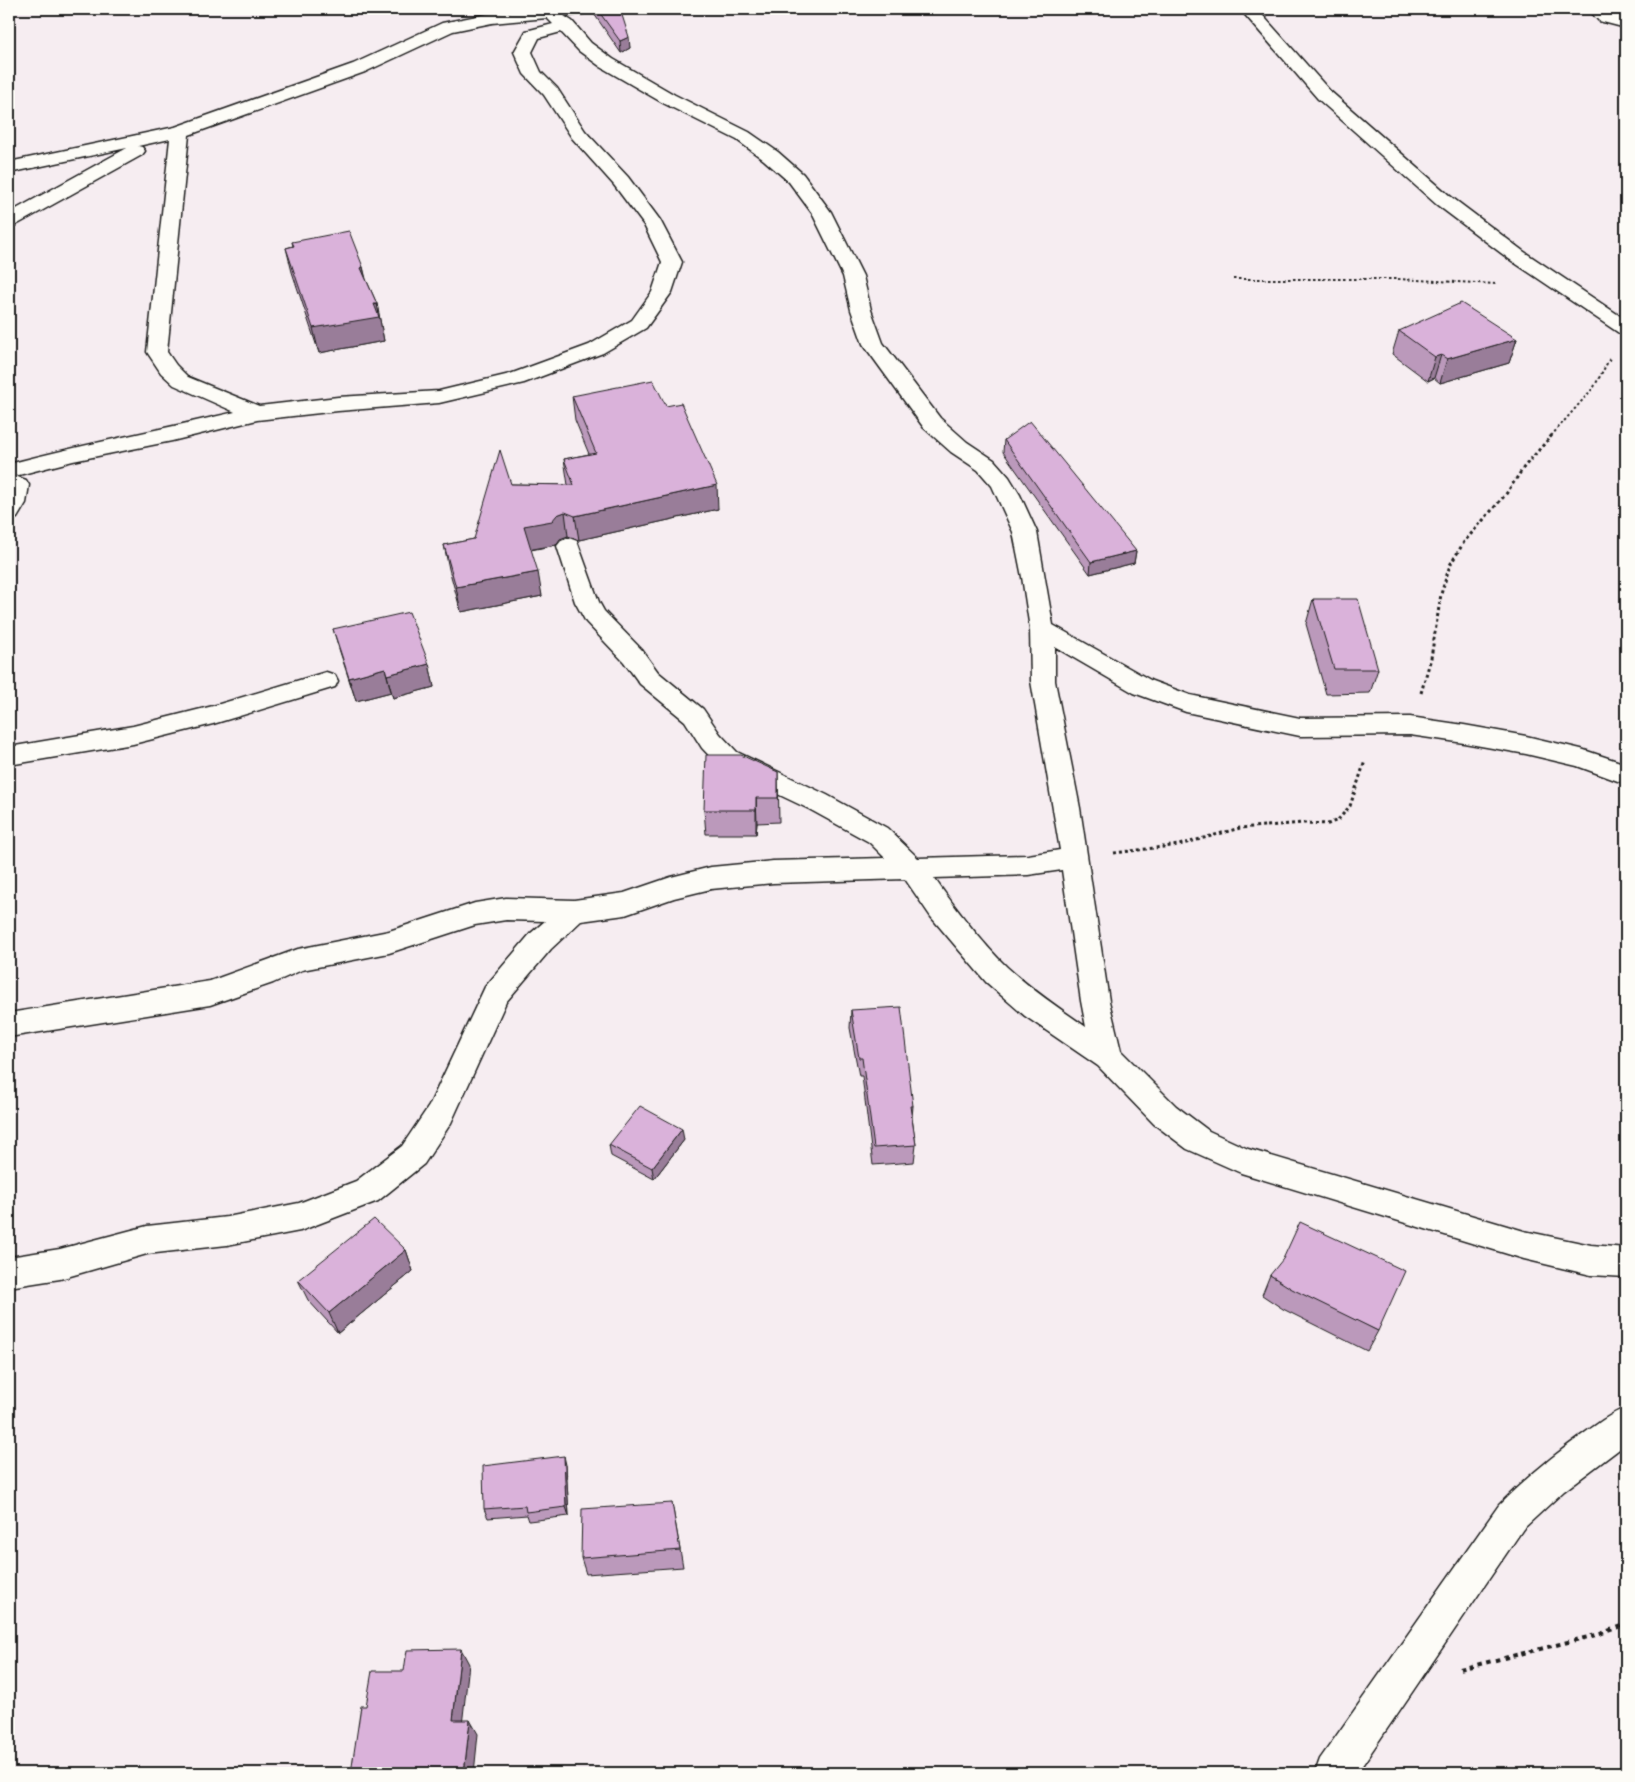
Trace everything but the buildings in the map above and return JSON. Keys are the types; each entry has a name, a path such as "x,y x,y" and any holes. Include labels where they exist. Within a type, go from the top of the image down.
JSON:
{"street":[{"path":"448,27 454,9"},
{"path":"1248,9 1324,95 1443,200 1516,255 1626,329"},
{"path":"1596,9 1605,18 1626,23"},
{"path":"9,220 171,135 359,68 448,27 492,18 566,15"},
{"path":"9,471 72,454 172,434 257,413 328,405 440,397 517,379 596,349 639,324 662,292 672,262 653,224 621,181 578,134 551,92 533,74 523,52 532,35 566,15"},
{"path":"566,15 585,47 607,63 669,100 743,136 771,156 796,178 821,212 853,276 861,310 874,344 932,423 959,447 986,465 1001,482 1009,496 1025,532 1034,577 1042,629 1043,681 1066,799 1095,1001 1108,1057"},
{"path":"171,135 157,352 168,369 182,381 257,413"},
{"path":"9,167 171,135"},
{"path":"9,482 18,486 15,504 9,512"},
{"path":"569,546 588,602 595,616 633,656 648,678 694,715 711,741 728,759 809,797 878,836 912,868 941,909 996,974 1035,1008 1108,1057 1165,1115 1198,1140 1241,1160 1524,1246 1591,1260 1626,1263"},
{"path":"1042,629 1143,687 1186,703 1300,727 1410,726 1526,745 1581,758 1626,774"},
{"path":"9,756 133,735 213,715 326,681"},
{"path":"9,1025 210,993 263,975 298,960 389,942 475,914 506,909 574,911 625,904 671,888 711,878 782,872 1028,865 1073,858"},
{"path":"9,1272 60,1264 147,1240 227,1230 300,1217 367,1191 413,1155 440,1114 495,995 541,941 574,911"},
{"path":"1334,1773 1511,1517 1533,1494 1570,1464 1626,1424"}],"path":[{"path":"1233,279 1398,279 1564,287"},
{"path":"1073,858 1144,851 1178,845 1240,828 1304,822 1328,824 1338,820 1350,806 1366,759 1398,739 1410,726 1432,658 1441,594 1450,565 1464,542 1506,494 1524,467 1594,387 1626,329"},
{"path":"1394,1685 1600,1634 1626,1624"}]}
